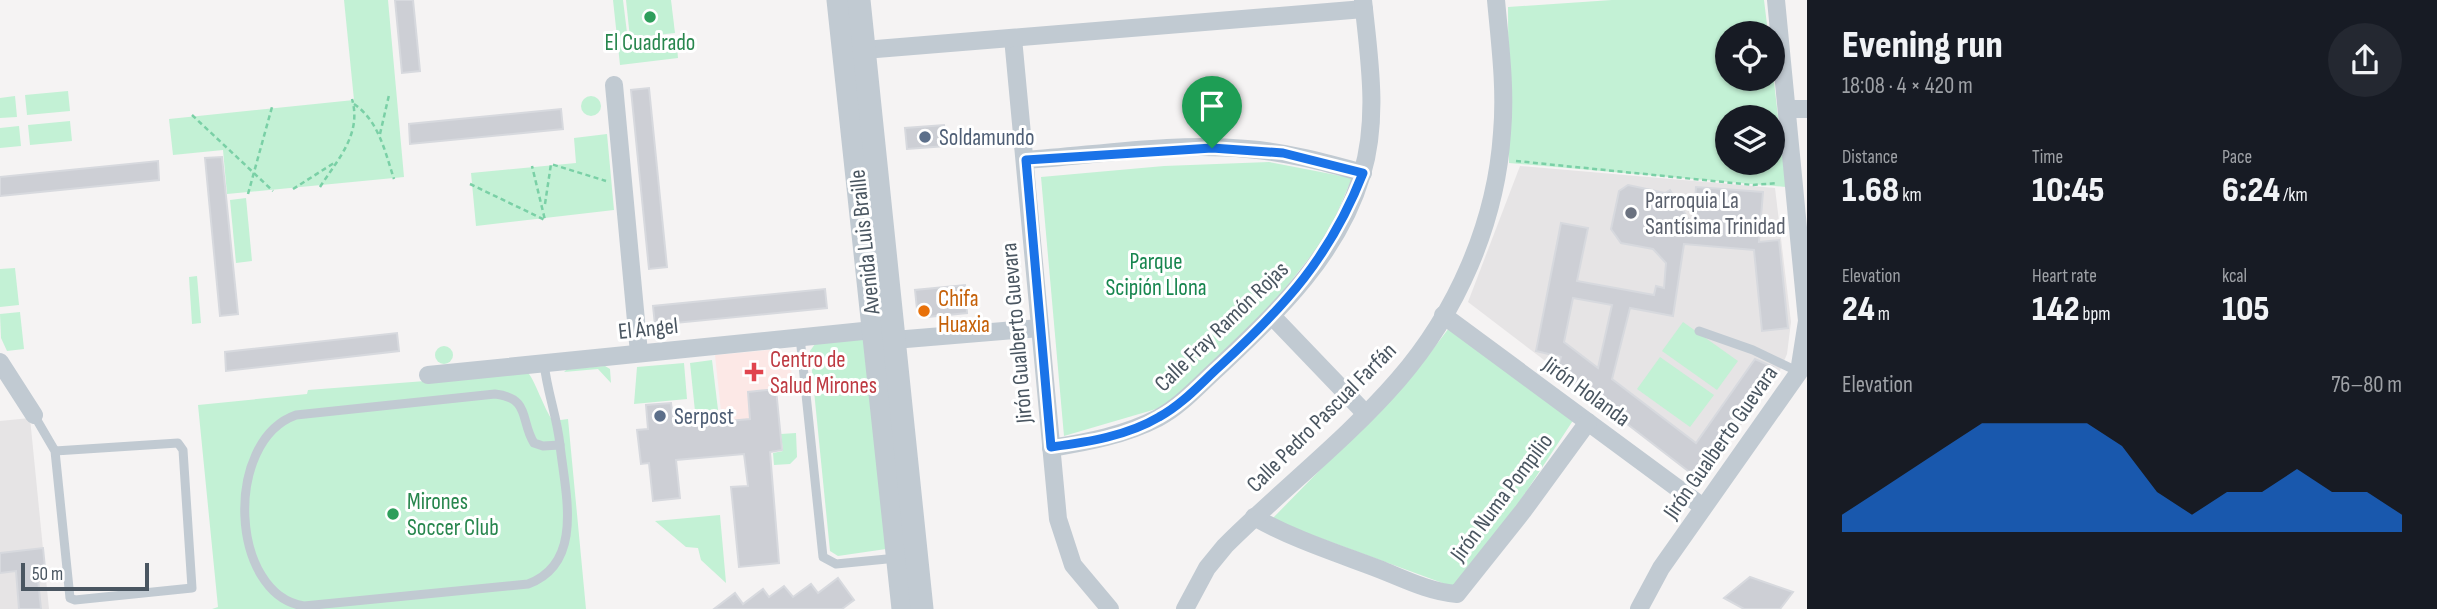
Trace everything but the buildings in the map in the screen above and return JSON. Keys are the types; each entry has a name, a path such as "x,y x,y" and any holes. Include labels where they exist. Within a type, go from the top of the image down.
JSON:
{"street":[{"name":"Avenida Luis Braille","path":"838,0 922,609"},
{"name":"Avenida Luis Braille","path":"859,0 897,558 903,609"},
{"name":"Calle Pedro Pascual Farfán","path":"1185,609 1207,568 1254,517 1365,413 1410,366 1443,315 1473,258 1491,200 1499,160 1504,111 1496,0"},
{"name":"Jirón Gualberto Guevara","path":"1639,609 1661,568 1703,507 1803,373 1807,321 1804,244 1794,183 1776,0"},
{"path":"864,50 1363,5"},
{"name":"Calle Fray Ramón Rojas","path":"1051,447 1106,438 1160,417 1178,404 1273,317 1312,270 1332,240 1363,173 1371,108 1363,5"},
{"name":"Jirón Gualberto Guevara","path":"1013,38 1051,447 1063,542 1080,575 1110,609"},
{"path":"614,85 639,353"},
{"path":"1788,109 1807,110"},
{"path":"1026,160 1170,149 1244,148 1283,153 1363,173"},
{"name":"Jirón Holanda","path":"1443,315 1703,507"},
{"path":"1273,317 1365,413"},
{"name":"El Ángel","path":"428,375 800,337 1040,328"},
{"path":"0,362 34,415"},
{"name":"Jirón Numa Pompilio","path":"1254,517 1289,535 1389,573 1444,593 1457,594 1523,511 1588,422"},
{"path":"919,572 931,609"}],"lane":[{"path":"1699,331 1753,350 1803,373"},
{"path":"800,337 823,557 836,564 897,558"},
{"path":"544,363 547,394 558,421 568,512 565,545 552,570 541,579 528,584 304,606 290,604 278,597 259,575 247,527 246,489 254,453 262,438 281,420 296,415 495,394 513,398 520,405 534,443 560,445"},
{"path":"34,415 55,451 69,598 75,600 192,588 183,450 178,443 55,451"}],"path":[{"path":"380,134 390,95"},
{"path":"320,187 352,137 355,122 352,99"},
{"path":"354,104 368,116 380,134 394,179"},
{"path":"248,194 272,107"},
{"path":"192,116 273,191"},
{"path":"1499,160 1753,186 1794,183"},
{"path":"293,189 337,161"},
{"path":"544,208 551,164 624,186"},
{"path":"470,184 545,220 532,166"}],"shaded area":[{"path":"1520,166 1775,188 1791,322 1787,354 1778,375 1701,480 1468,302"},
{"name":"Centro de Salud Mirones","path":"779,349 790,357 793,388 748,392 750,419 722,421 715,355"},
{"path":"30,418 49,609 0,609 0,421"}],"green space":[{"path":"344,0 388,0 404,177 227,194 223,150 173,155 169,119 354,100"},
{"path":"613,0 623,0 628,41 658,41 658,38 676,36 678,58 620,65"},
{"name":"El Cuadrado","path":"626,0 671,0 675,33 630,38"},
{"path":"1612,0 1764,0 1767,21 1715,21 1715,91 1775,91 1777,105 1715,105 1715,175 1785,175 1786,187 1509,163 1508,7"},
{"path":"68,91 70,111 27,115 25,95"},
{"path":"15,96 17,117 0,118 0,98"},
{"path":"591,96 598,99 601,106 598,113 591,116 584,113 581,106 584,99"},
{"path":"70,121 72,141 30,145 28,125"},
{"path":"19,126 21,146 0,148 0,128"},
{"path":"607,134 614,210 476,226 471,173 576,163 574,138"},
{"name":"Parque Scipión Llona","path":"1269,162 1352,178 1328,234 1250,333 1163,407 1064,436 1041,177 1164,166"},
{"path":"246,198 252,261 236,263 230,200"},
{"path":"15,268 19,305 0,307 0,269"},
{"path":"197,276 201,323 192,324 189,277"},
{"path":"20,312 24,349 7,351 1,338 0,314"},
{"path":"1683,322 1738,361 1717,390 1662,351"},
{"path":"1449,328 1574,419 1518,504 1456,588 1271,520 1414,374"},
{"path":"865,340 886,549 838,556 830,551 810,351 815,344"},
{"path":"444,346 450,349 453,355 450,361 444,364 438,361 435,355 438,349"},
{"path":"1660,357 1714,395 1690,427 1637,389"},
{"path":"712,360 719,418 696,421 690,363"},
{"path":"684,363 687,399 634,404 637,367"},
{"path":"605,366 610,369 611,383 598,369 564,372 567,369"},
{"name":"Mirones Soccer Club","path":"528,373 553,421 568,419 586,609 212,609 218,607 198,405 307,394 308,390"},
{"path":"796,433 797,457 790,464 774,465 773,453 783,451 781,434"},
{"path":"720,515 726,583 701,560 698,548 686,547 655,521"}],"place":[{"name":"El Cuadrado","path":"650,17"},
{"name":"Soldamundo","path":"925,137"},
{"name":"Parroquia La Santísima Trinidad","path":"1631,213"},
{"name":"Chifa Huaxia","path":"924,311"},
{"name":"Centro de Salud Mirones","path":"754,372"},
{"name":"Serpost","path":"660,416"},
{"name":"Mirones Soccer Club","path":"393,514"}],"route":[{"path":"1212,148 1244,148 1283,153 1363,173 1332,240 1289,299 1178,404 1160,417 1106,438 1051,447 1026,160 1212,148"}]}
